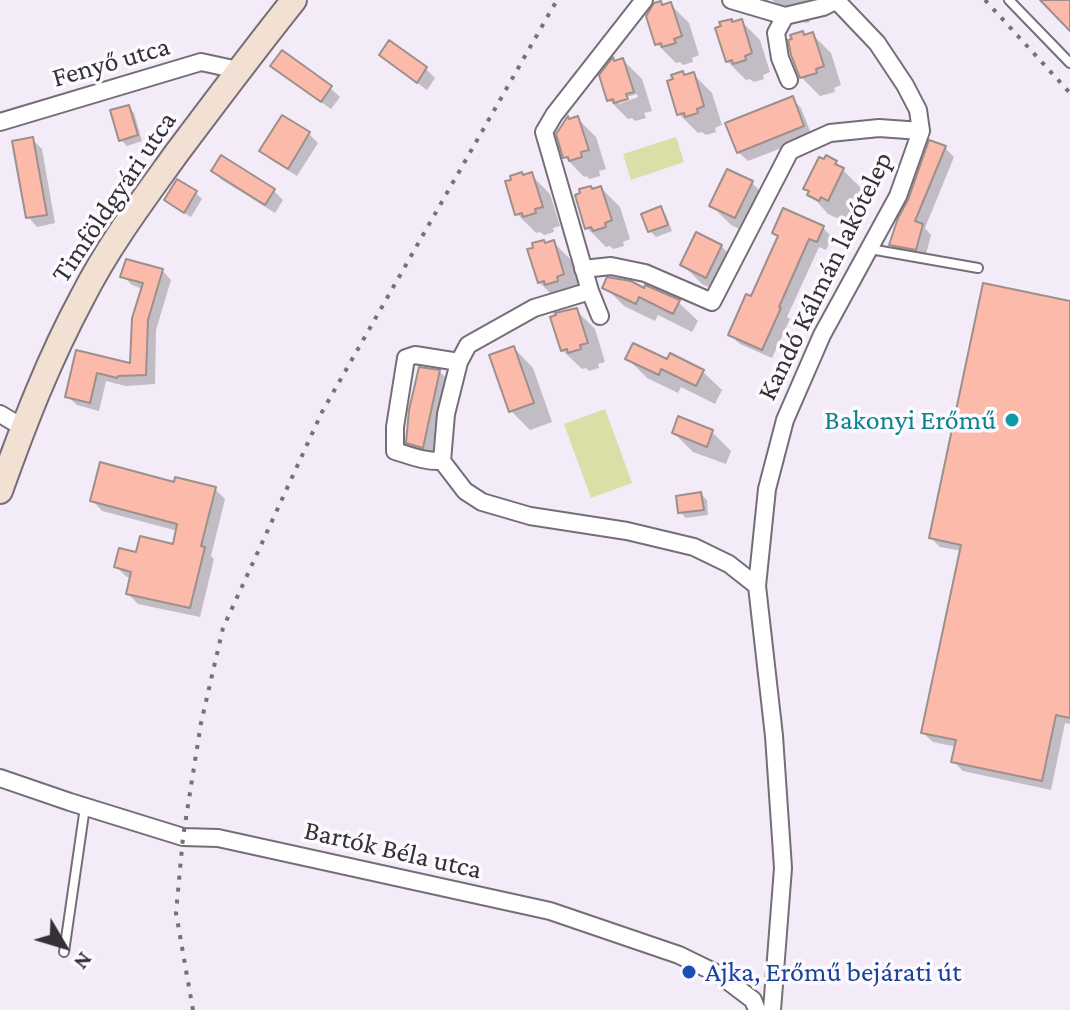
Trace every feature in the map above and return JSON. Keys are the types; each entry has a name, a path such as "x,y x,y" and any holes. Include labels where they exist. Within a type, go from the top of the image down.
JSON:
{"main road":[{"name":"Timföldgyári utca","path":"0,491 47,368 118,235 238,70 294,0"}],"street":[{"path":"600,316 583,269 544,132 644,0"},
{"path":"731,0 785,16 776,33 780,58 789,80"},
{"name":"Kandó Kálmán lakótelep","path":"772,1010 783,868 774,736 757,586 767,489 785,420 822,335 898,196 921,131 918,110 891,64 877,43 836,0 823,7 785,16"},
{"name":"Fenyő utca","path":"0,122 201,62 238,70"},
{"name":"Kandó Kálmán lakótelep","path":"583,269 611,266 645,273 712,302 790,151 830,133 879,128 921,131"},
{"path":"590,291 534,308 468,345 459,362 446,414 442,461 465,491 482,502 530,516 627,531 694,547 729,564 757,586"},
{"path":"442,461 395,451 395,427 406,358 415,355 459,362"},
{"path":"0,414 22,427"},
{"name":"Bartók Béla utca","path":"0,778 183,837 218,838 550,911 679,955 720,975 753,1000 757,1010"}],"lane":[{"path":"1009,0 1070,63"},
{"path":"869,249 978,268"},
{"path":"64,952 85,807"}],"green space":[{"path":"676,137 684,162 631,180 623,154"},
{"path":"605,409 632,483 591,498 564,424"}],"building":[{"path":"1040,0 1070,0 1070,31"},
{"path":"661,1 662,5 671,2 682,36 674,39 676,43 662,47 661,43 655,45 646,16 654,3"},
{"path":"732,19 732,22 742,19 752,53 745,56 746,60 733,64 732,60 726,62 715,28 721,26 719,22"},
{"path":"803,31 804,35 813,32 824,66 816,69 817,73 800,78 788,40 792,39 790,35"},
{"path":"389,40 427,67 417,83 379,55"},
{"path":"282,50 332,86 321,102 270,66"},
{"path":"613,57 614,61 623,58 634,92 626,94 628,99 614,103 613,99 607,101 599,75"},
{"path":"683,71 684,75 694,72 704,106 697,109 698,113 685,117 684,113 677,115 667,81 673,79 671,75"},
{"path":"793,96 804,126 737,153 725,123"},
{"path":"129,105 138,135 119,141 110,110"},
{"path":"282,115 310,132 288,169 259,151"},
{"path":"568,116 569,119 578,116 589,150 581,152 582,157 569,161 568,157 563,158 556,134"},
{"path":"33,137 47,215 26,218 12,141"},
{"path":"929,140 946,146 915,221 923,224 916,250 889,245 908,200"},
{"path":"221,155 275,189 265,205 211,171"},
{"path":"826,155 844,168 828,201 821,197 819,201 803,189 819,157 824,159"},
{"path":"727,169 753,181 735,218 709,206"},
{"path":"522,172 523,175 532,172 543,207 523,217 522,213 515,215 505,181"},
{"path":"177,179 197,191 184,213 164,200"},
{"path":"591,186 592,189 601,186 612,220 605,223 606,227 593,231 591,227 585,229 575,195 580,193 579,189"},
{"path":"661,206 668,225 648,232 641,214"},
{"path":"783,208 824,226 817,242 809,239 762,350 728,335 746,294 751,296 778,236 772,233"},
{"path":"696,232 722,245 706,278 680,265"},
{"path":"544,240 545,243 554,240 564,274 557,277 558,281 545,285 544,281 538,283 527,249 533,248 532,243"},
{"path":"126,259 163,269 148,320 146,375 117,378 97,373 90,403 65,397 76,350 130,363 132,318 143,283 120,277"},
{"path":"607,277 631,281 644,288 645,285 680,300 673,314 639,297 636,304 602,288"},
{"name":"Bakonyi Erőmű","path":"983,283 1070,301 1070,718 1056,715 1042,781 951,762 956,740 921,733 961,545 929,538"},
{"path":"577,308 588,343 568,353 567,349 561,351 550,317"},
{"path":"633,343 667,359 670,353 704,370 696,386 661,369 659,375 625,359"},
{"path":"514,346 534,403 509,412 489,355"},
{"path":"419,367 440,370 423,448 406,443 409,410"},
{"path":"678,416 713,430 707,447 672,433"},
{"path":"100,462 174,482 175,477 216,487 190,608 126,594 131,572 114,567 119,548 136,552 140,536 173,544 177,524 90,501"},
{"path":"701,492 704,510 678,513 676,496"}],"railway":[{"path":"193,1010 176,913 183,837 201,723 223,628 322,412 557,0"},
{"path":"985,0 1070,93"}],"place":[{"name":"Bakonyi Erőmű","path":"1012,420"},
{"name":"Ajka, Erőmű bejárati út","path":"689,972"}]}
